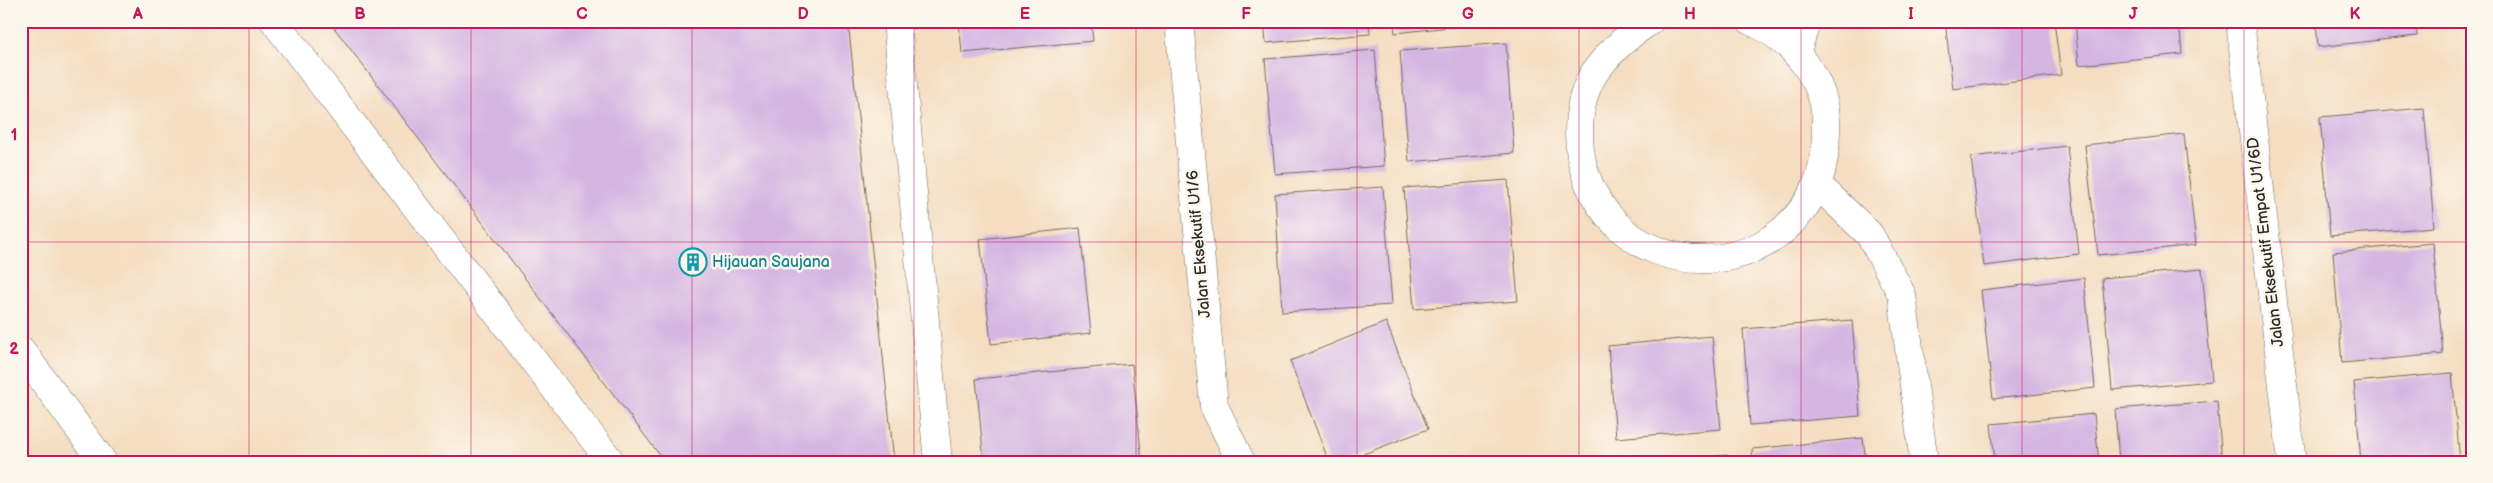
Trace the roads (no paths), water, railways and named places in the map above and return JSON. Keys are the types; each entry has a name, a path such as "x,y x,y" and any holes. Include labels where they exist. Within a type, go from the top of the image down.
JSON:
{"main road":[{"path":"274,21 611,462"},
{"path":"897,21 938,462"},
{"name":"Jalan Eksekutif U1/6","path":"1179,21 1214,406 1241,462"},
{"path":"1650,21 1617,44 1592,77 1579,114 1579,155 1592,193 1616,226 1649,249 1687,260 1727,259 1765,245 1796,219 1818,185 1827,152 1826,116 1816,82 1796,53 1766,27 1751,21"},
{"path":"1796,53 1807,21"},
{"name":"Jalan Eksekutif Empat U1/6D","path":"2240,21 2292,462"},
{"path":"1818,185 1870,234 1902,295 1924,462"},
{"path":"21,350 102,462"}],"place":[{"name":"Hijauan Saujana","path":"693,262"}]}
